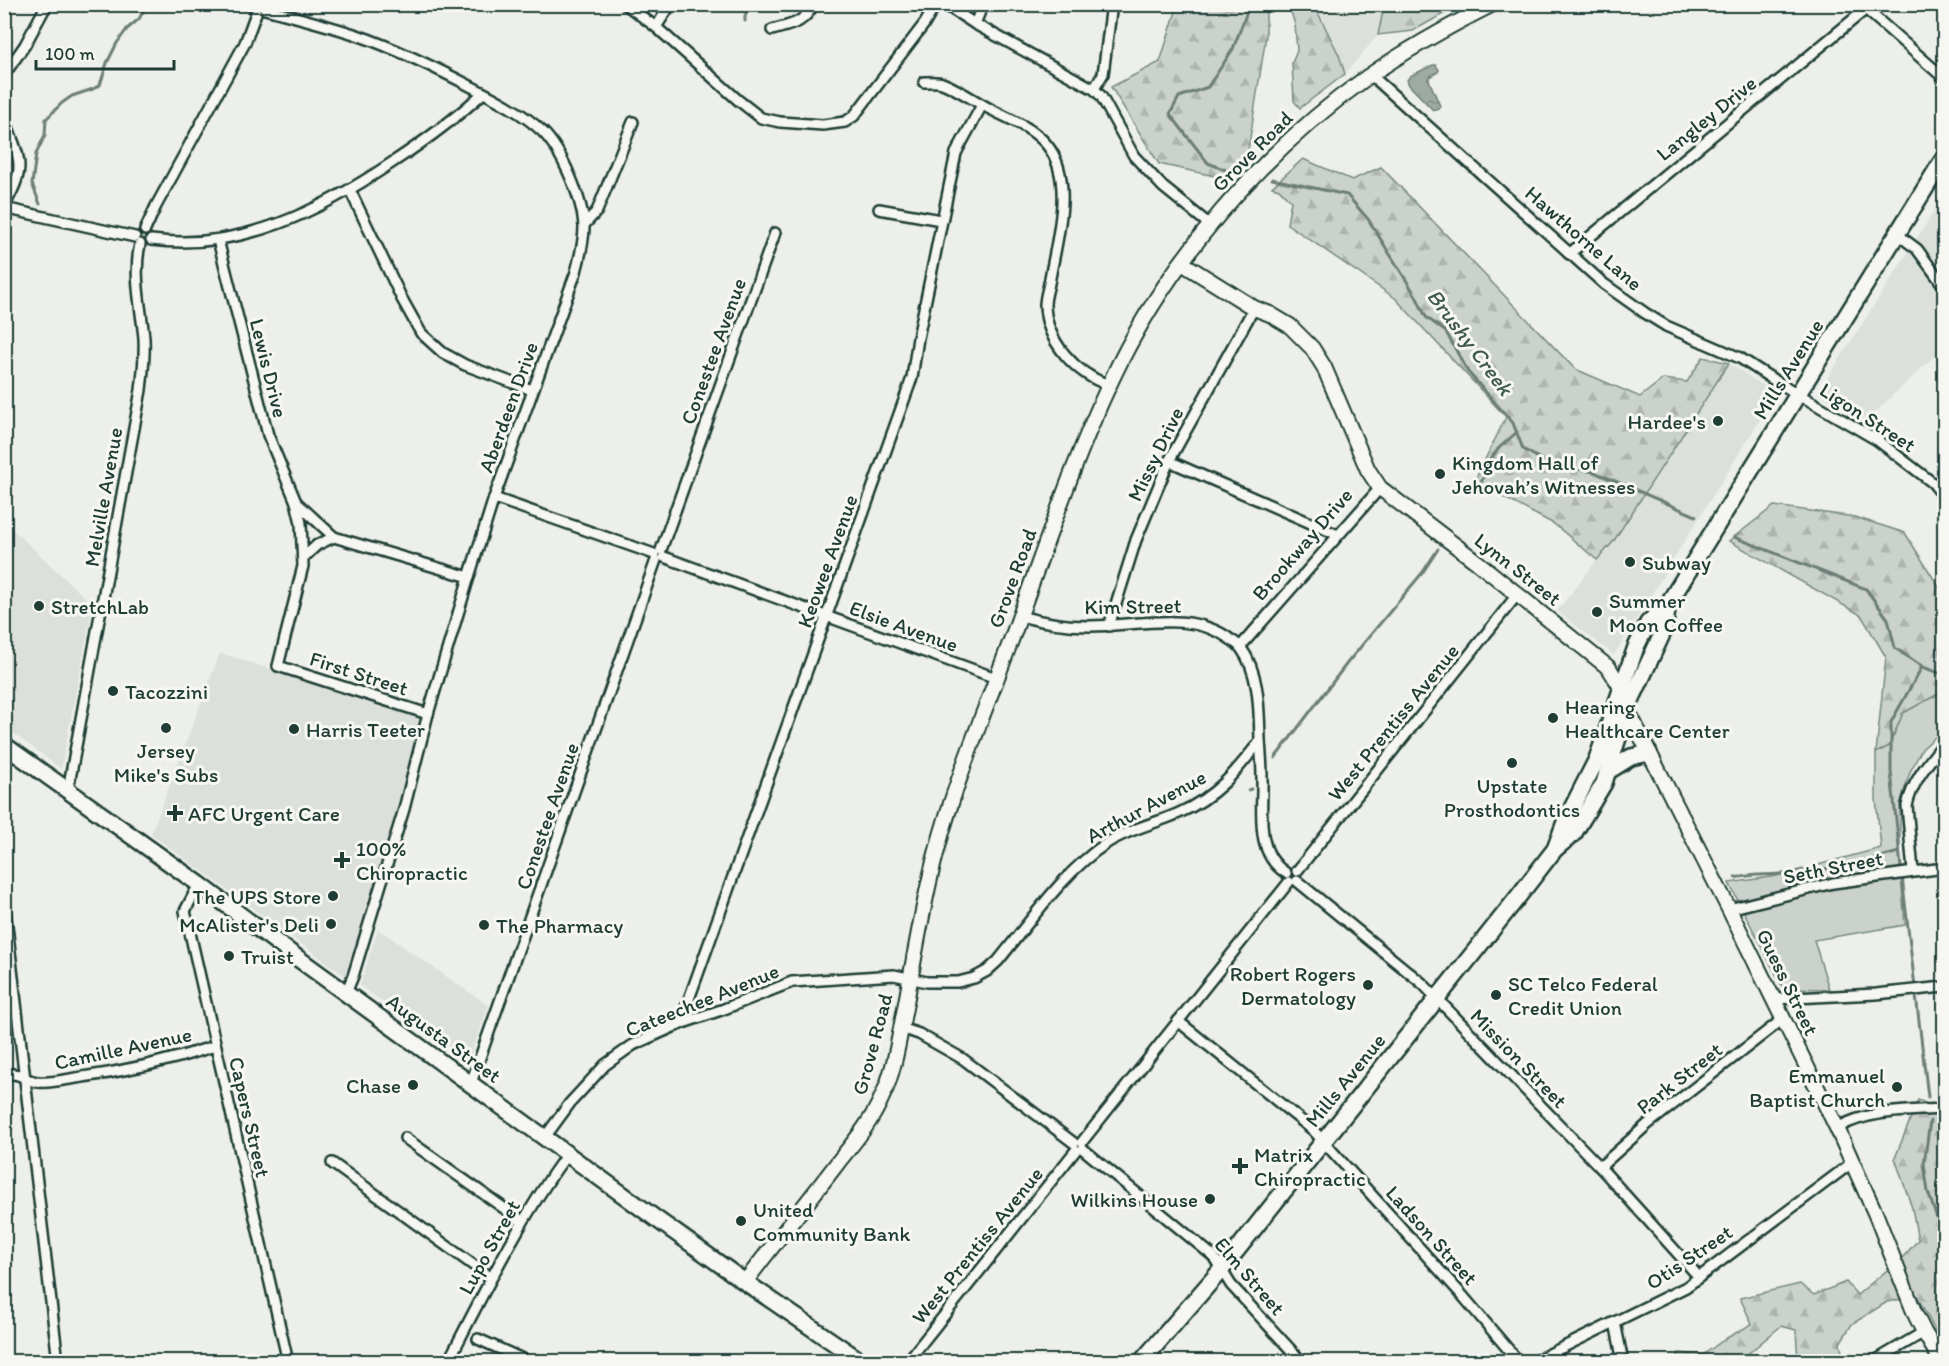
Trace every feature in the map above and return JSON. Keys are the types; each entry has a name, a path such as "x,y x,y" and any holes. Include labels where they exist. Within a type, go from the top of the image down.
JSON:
{"main road":[{"name":"Grove Road","path":"745,1282 869,1121 883,1096 901,1028 939,843 996,678 1086,438 1132,339 1210,225 1268,162 1311,121 1371,75 1424,41 1493,4"},
{"name":"Mills Avenue","path":"1555,849 1565,822 1597,759 1636,647 1648,623 1668,604 1944,158"},
{"name":"Brookway Drive","path":"1182,263 1254,308 1290,326 1312,348 1324,368 1368,470 1380,488"},
{"name":"Lynn Street","path":"1380,488 1609,668 1616,677 1621,690"},
{"name":"Mills Avenue","path":"1141,1362 1221,1270 1555,849 1574,833 1604,783 1627,709 1664,630 1668,604"},
{"name":"Guess Street","path":"1621,690 1627,709 1837,1128 1924,1332 1942,1362"},
{"name":"Augusta Street","path":"4,745 199,884 567,1154 745,1282 862,1362"},
{"path":"1607,772 1631,757 1649,753"}],"street":[{"path":"4,75 25,45 47,4"},
{"path":"625,4 656,27 761,118 780,122 835,125 845,122 862,107 925,23 936,4"},
{"path":"656,27 671,4"},
{"path":"772,30 797,24 807,17 814,4"},
{"path":"944,4 975,24 1094,89 1108,106 1134,156 1163,187 1210,225"},
{"path":"975,24 983,4"},
{"path":"1094,89 1103,74 1112,4"},
{"path":"145,230 245,43 256,7"},
{"name":"Aberdeen Drive","path":"256,7 358,35 446,73 510,108 544,133 554,146 569,176 584,225 581,254 576,272 494,498 428,714 393,846 346,993"},
{"path":"1863,7 1944,78"},
{"name":"Langley Drive","path":"1569,254 1863,7"},
{"name":"Hawthorne Lane","path":"1371,75 1604,284 1666,326 1740,358 1797,393"},
{"path":"924,82 941,83 1022,125 1047,146 1060,170 1063,196 1045,305 1050,326 1060,350 1076,367 1098,382 1109,386"},
{"path":"4,115 20,161 19,176 14,191 4,207 138,241 145,245 151,240 183,243 218,240 269,228 350,190 435,133 483,93"},
{"name":"Keowee Avenue","path":"680,1024 912,378 941,220 956,153 982,105"},
{"path":"584,225 597,211 633,122"},
{"path":"350,190 402,299 426,338 443,353 465,365 532,390"},
{"path":"879,209 941,220"},
{"path":"138,241 139,231 145,230 150,233 151,240"},
{"name":"Conestee Avenue","path":"471,1083 775,233"},
{"path":"1897,234 1917,249 1944,286"},
{"name":"Lewis Drive","path":"218,240 267,435 296,502"},
{"name":"Melville Avenue","path":"68,790 141,390 144,338 137,292 138,241"},
{"name":"Missy Drive","path":"1109,626 1136,540 1168,460 1254,308"},
{"name":"Ligon Street","path":"1797,393 1877,440 1933,483 1944,497"},
{"path":"1168,460 1338,535"},
{"name":"Brookway Drive","path":"1240,647 1380,488"},
{"name":"Elsie Avenue","path":"494,498 659,555 996,678"},
{"path":"296,502 334,537 469,577"},
{"path":"296,502 301,524 303,558"},
{"path":"303,558 317,545 334,537"},
{"name":"First Street","path":"303,558 279,666 428,714"},
{"name":"West Prentiss Avenue","path":"907,1362 1517,595"},
{"name":"Kim Street","path":"1020,616 1085,626 1191,622 1223,634 1240,647"},
{"path":"1240,647 1256,683 1260,741"},
{"name":"Mission Street","path":"1260,741 1263,835 1272,860 1423,984 1600,1167 1700,1277"},
{"name":"Arthur Avenue","path":"911,978 927,982 958,982 974,978 987,971 998,961 1066,878 1088,857 1126,832 1179,813 1207,797 1225,784 1260,741"},
{"path":"1913,871 1908,801 1921,773 1944,743"},
{"name":"Seth Street","path":"1729,909 1833,883 1944,868"},
{"name":"Capers Street","path":"199,884 185,911 288,1362"},
{"path":"4,900 58,1362"},
{"name":"Cateechee Avenue","path":"545,1137 570,1103 605,1065 633,1046 680,1024 792,982 894,975 911,978"},
{"path":"1773,999 1944,987"},
{"name":"Park Street","path":"1600,1167 1648,1124 1783,1019"},
{"name":"Ladson Street","path":"1178,1022 1313,1130 1462,1295 1519,1362"},
{"name":"Elm Street","path":"901,1028 920,1034 963,1059 1079,1146 1213,1256 1231,1285 1302,1362"},
{"name":"Camille Avenue","path":"4,1074 14,1073 41,1082 114,1072 215,1046"},
{"path":"1837,1128 1851,1119 1916,1110 1944,1109"},
{"path":"405,1138 522,1221"},
{"name":"Lupo Street","path":"448,1362 522,1221 567,1154"},
{"name":"Otis Street","path":"1533,1362 1662,1299 1700,1277 1853,1162"},
{"path":"332,1163 491,1278"},
{"path":"1615,1322 1623,1362"},
{"path":"1873,1362 1924,1332"},
{"path":"478,1339 529,1362"}],"shaded area":[{"path":"1314,5 1459,5 1413,31 1378,35 1345,74 1339,55"},
{"path":"1944,196 1944,347 1866,421 1818,393"},
{"path":"1729,363 1776,394 1614,655 1557,611 1613,542"},
{"path":"5,522 93,605 61,769 5,727"},
{"path":"220,653 360,697 420,719 348,978 151,834"},
{"path":"378,929 489,1006 468,1061 360,986"}],"green space":[{"path":"1393,4 1459,5 1413,31 1378,35 1383,11"},
{"path":"1178,5 1266,5 1266,36 1247,157 1228,179 1159,164 1111,87 1160,62"},
{"path":"1289,5 1314,5 1339,55 1345,74 1300,108 1294,101 1292,63 1297,51 1295,25"},
{"path":"1303,159 1352,180 1381,167 1575,369 1640,397 1663,379 1687,382 1703,357 1729,363 1613,542 1597,560 1554,524 1474,482 1506,417 1395,298 1287,224 1291,201 1279,189 1272,187"},
{"path":"1774,506 1855,517 1905,533 1944,595 1944,696 1938,694 1903,713 1889,746 1876,753 1886,657 1861,615 1729,541"},
{"path":"1938,694 1944,696 1944,729 1922,749 1910,772 1900,804 1900,862 1905,925 1814,940 1829,989 1783,988 1729,883 1777,876 1881,848 1876,799 1876,753 1889,746 1903,713"},
{"path":"1918,1100 1943,1110 1944,1118 1944,1347 1917,1296 1887,1302 1852,1324 1840,1343 1844,1361 1798,1361 1796,1330 1781,1326 1744,1357 1733,1361 1675,1362 1679,1353 1703,1355 1752,1324 1740,1298 1800,1284 1814,1295 1846,1282 1857,1295 1903,1257 1918,1240 1912,1208 1895,1158"}],"water":[{"path":"1436,65 1439,70 1429,77 1429,80 1440,106 1433,110 1407,80 1410,76"}],"waterway":[{"path":"40,204 32,184 36,154 45,135 46,119 72,96 100,85 117,43 127,29 139,19 147,4"},
{"path":"745,21 751,4"},
{"name":"Brushy Creek","path":"1228,171 1208,163 1170,114 1179,97 1208,87 1233,49 1248,4"},
{"name":"Brushy Creek","path":"1272,179 1347,195 1368,219 1416,296 1426,317 1446,332 1468,372 1513,423 1523,449 1547,463 1594,472 1696,516"},
{"path":"1481,483 1490,460 1499,448 1517,432"},
{"name":"Brushy Creek","path":"1734,537 1866,589 1888,619 1895,648 1923,667 1944,675"},
{"path":"1275,758 1348,662 1423,572 1438,549"},
{"path":"1901,867 1891,772 1891,722 1922,667"},
{"path":"1735,877 1812,871 1899,852"},
{"path":"1902,877 1928,1097"},
{"path":"1930,1121 1924,1164 1928,1192 1944,1238"},
{"path":"1943,1340 1944,1321"}],"place":[{"name":"Hardee's","path":"1718,421"},
{"name":"Kingdom Hall of Jehovah’s Witnesses","path":"1440,474"},
{"name":"Subway","path":"1630,562"},
{"name":"StretchLab","path":"39,606"},
{"name":"Summer Moon Coffee","path":"1597,612"},
{"name":"Tacozzini","path":"113,691"},
{"name":"Hearing Healthcare Center","path":"1553,718"},
{"name":"Jersey Mike's Subs","path":"166,728"},
{"name":"Harris Teeter","path":"294,729"},
{"name":"Upstate Prosthodontics","path":"1512,763"},
{"name":"AFC Urgent Care","path":"175,813"},
{"name":"100% Chiropractic","path":"342,860"},
{"name":"The UPS Store","path":"333,896"},
{"name":"McAlister's Deli","path":"331,924"},
{"name":"The Pharmacy","path":"484,925"},
{"name":"Truist","path":"229,956"},
{"name":"Robert Rogers Dermatology","path":"1368,985"},
{"name":"SC Telco Federal Credit Union","path":"1496,995"},
{"name":"Chase","path":"413,1085"},
{"name":"Emmanuel Baptist Church","path":"1897,1087"},
{"name":"Matrix Chiropractic","path":"1240,1166"},
{"name":"Wilkins House","path":"1210,1199"},
{"name":"United Community Bank","path":"741,1221"}]}
